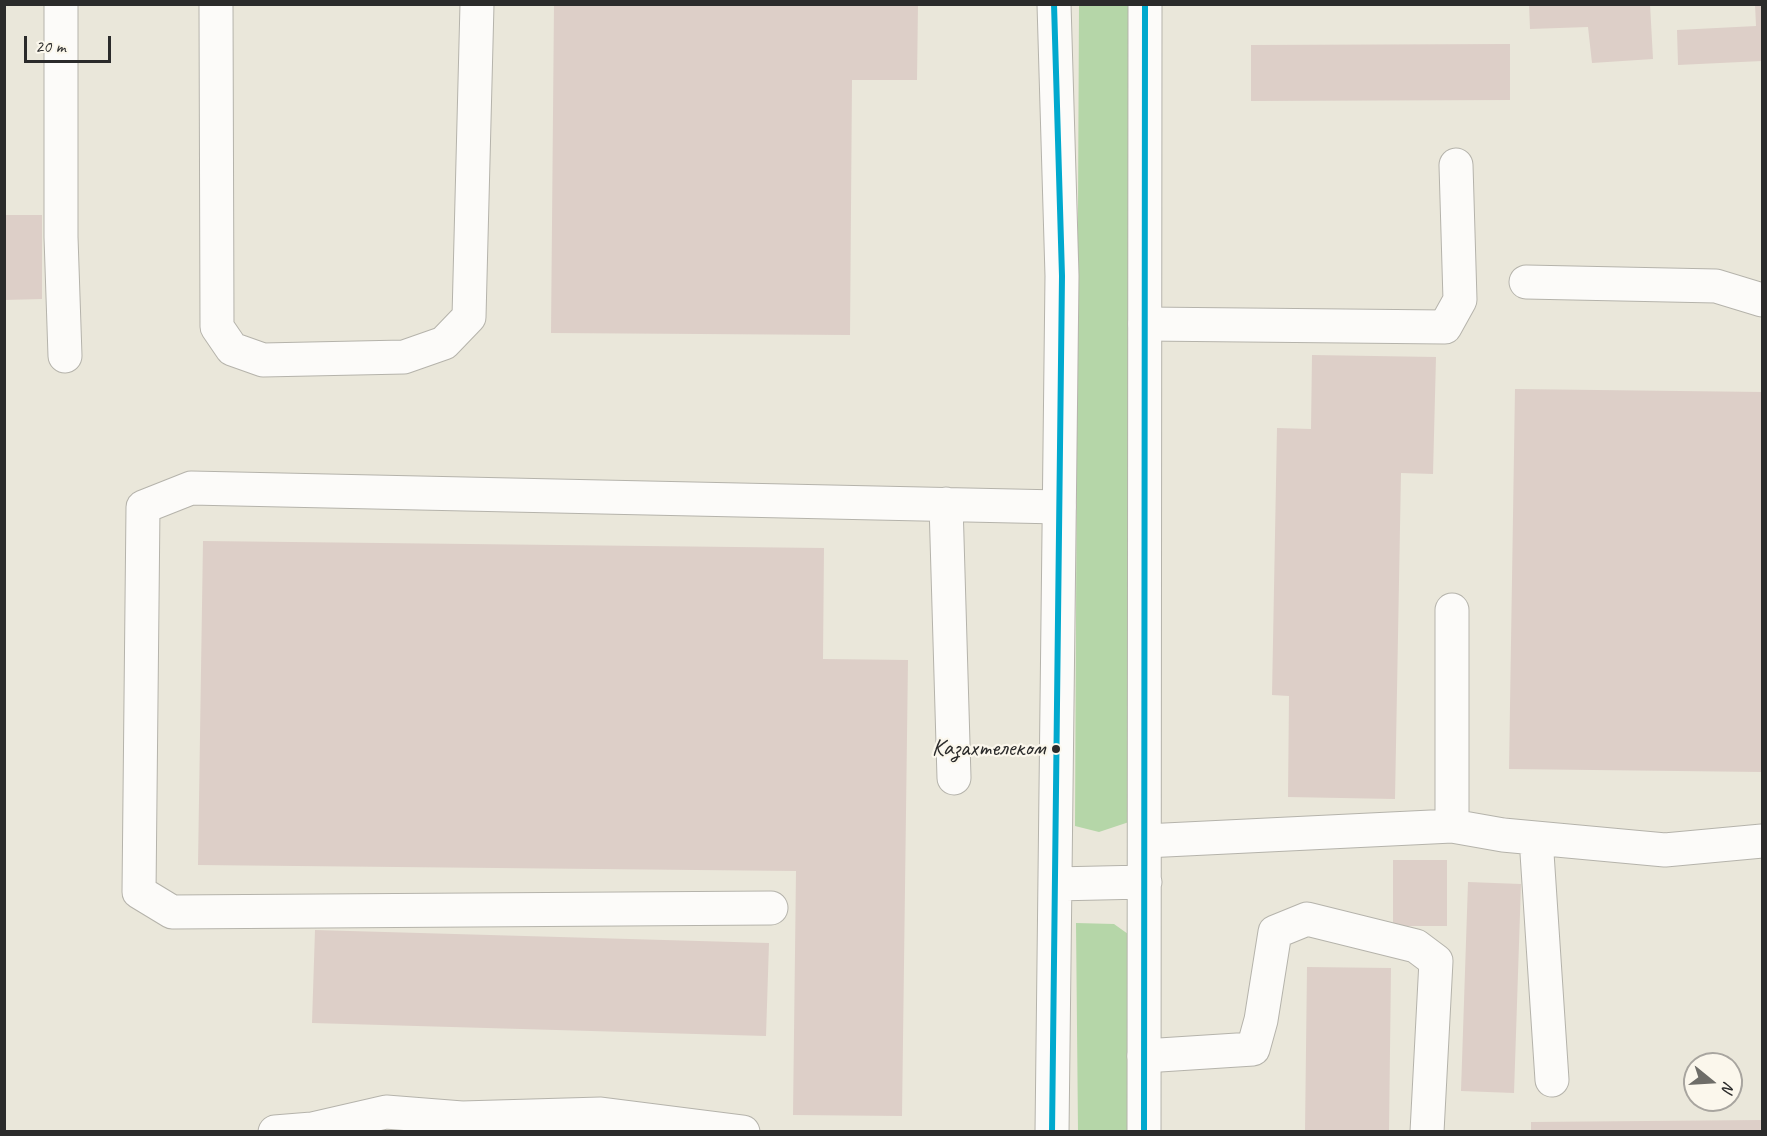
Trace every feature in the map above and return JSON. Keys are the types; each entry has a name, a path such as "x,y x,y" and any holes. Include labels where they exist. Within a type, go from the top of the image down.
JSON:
{"main road":[{"path":"61,4 61,237 65,356"},
{"path":"216,4 217,327 232,349 263,360 404,357 444,343 469,317 477,4"},
{"path":"1052,1131 1062,276 1054,4"},
{"path":"1144,1131 1145,4"},
{"path":"1145,324 1445,327 1460,300 1456,165"},
{"path":"1526,282 1716,286 1762,300"},
{"path":"771,908 172,912 139,892 143,507 191,488 1059,507"},
{"path":"946,504 954,778"},
{"path":"1452,610 1452,826"},
{"path":"1145,841 1452,826 1503,835 1665,850 1762,841"},
{"path":"1536,838 1552,1080"},
{"path":"1055,884 1145,882"},
{"path":"1144,1056 1253,1049 1261,1020 1275,932 1307,919 1416,946 1436,961 1427,1131"},
{"path":"275,1131 312,1129 386,1112 462,1118 601,1114 743,1131"}],"green space":[{"path":"1079,5 1128,5 1129,822 1099,832 1075,826"},
{"path":"1076,923 1114,924 1128,934 1127,1131 1078,1131"}],"building":[{"path":"554,4 918,4 917,80 852,80 850,335 551,333"},
{"path":"1529,4 1650,4 1653,59 1592,63 1588,27 1530,29"},
{"path":"1755,4 1762,4 1762,61 1678,65 1677,30 1756,26"},
{"path":"1510,44 1510,100 1251,101 1251,45"},
{"path":"4,215 42,215 42,299 4,300"},
{"path":"1312,355 1436,357 1433,474 1401,473 1395,799 1288,797 1289,696 1272,695 1277,428 1311,429"},
{"path":"1515,389 1762,392 1762,772 1509,769"},
{"path":"203,541 824,548 823,659 908,660 902,1116 793,1115 796,871 198,865"},
{"path":"1393,860 1447,860 1447,926 1393,926"},
{"path":"1468,882 1521,884 1514,1093 1461,1091"},
{"path":"315,930 769,943 766,1036 312,1023"},
{"path":"1307,967 1391,968 1389,1132 1305,1132"},
{"path":"1762,1120 1762,1132 1531,1132 1531,1122"}],"transit line":[{"path":"1052,1132 1062,276 1054,4"},
{"path":"1144,1132 1145,4"}],"place":[{"name":"Казахтелеком","path":"1056,749"}]}
